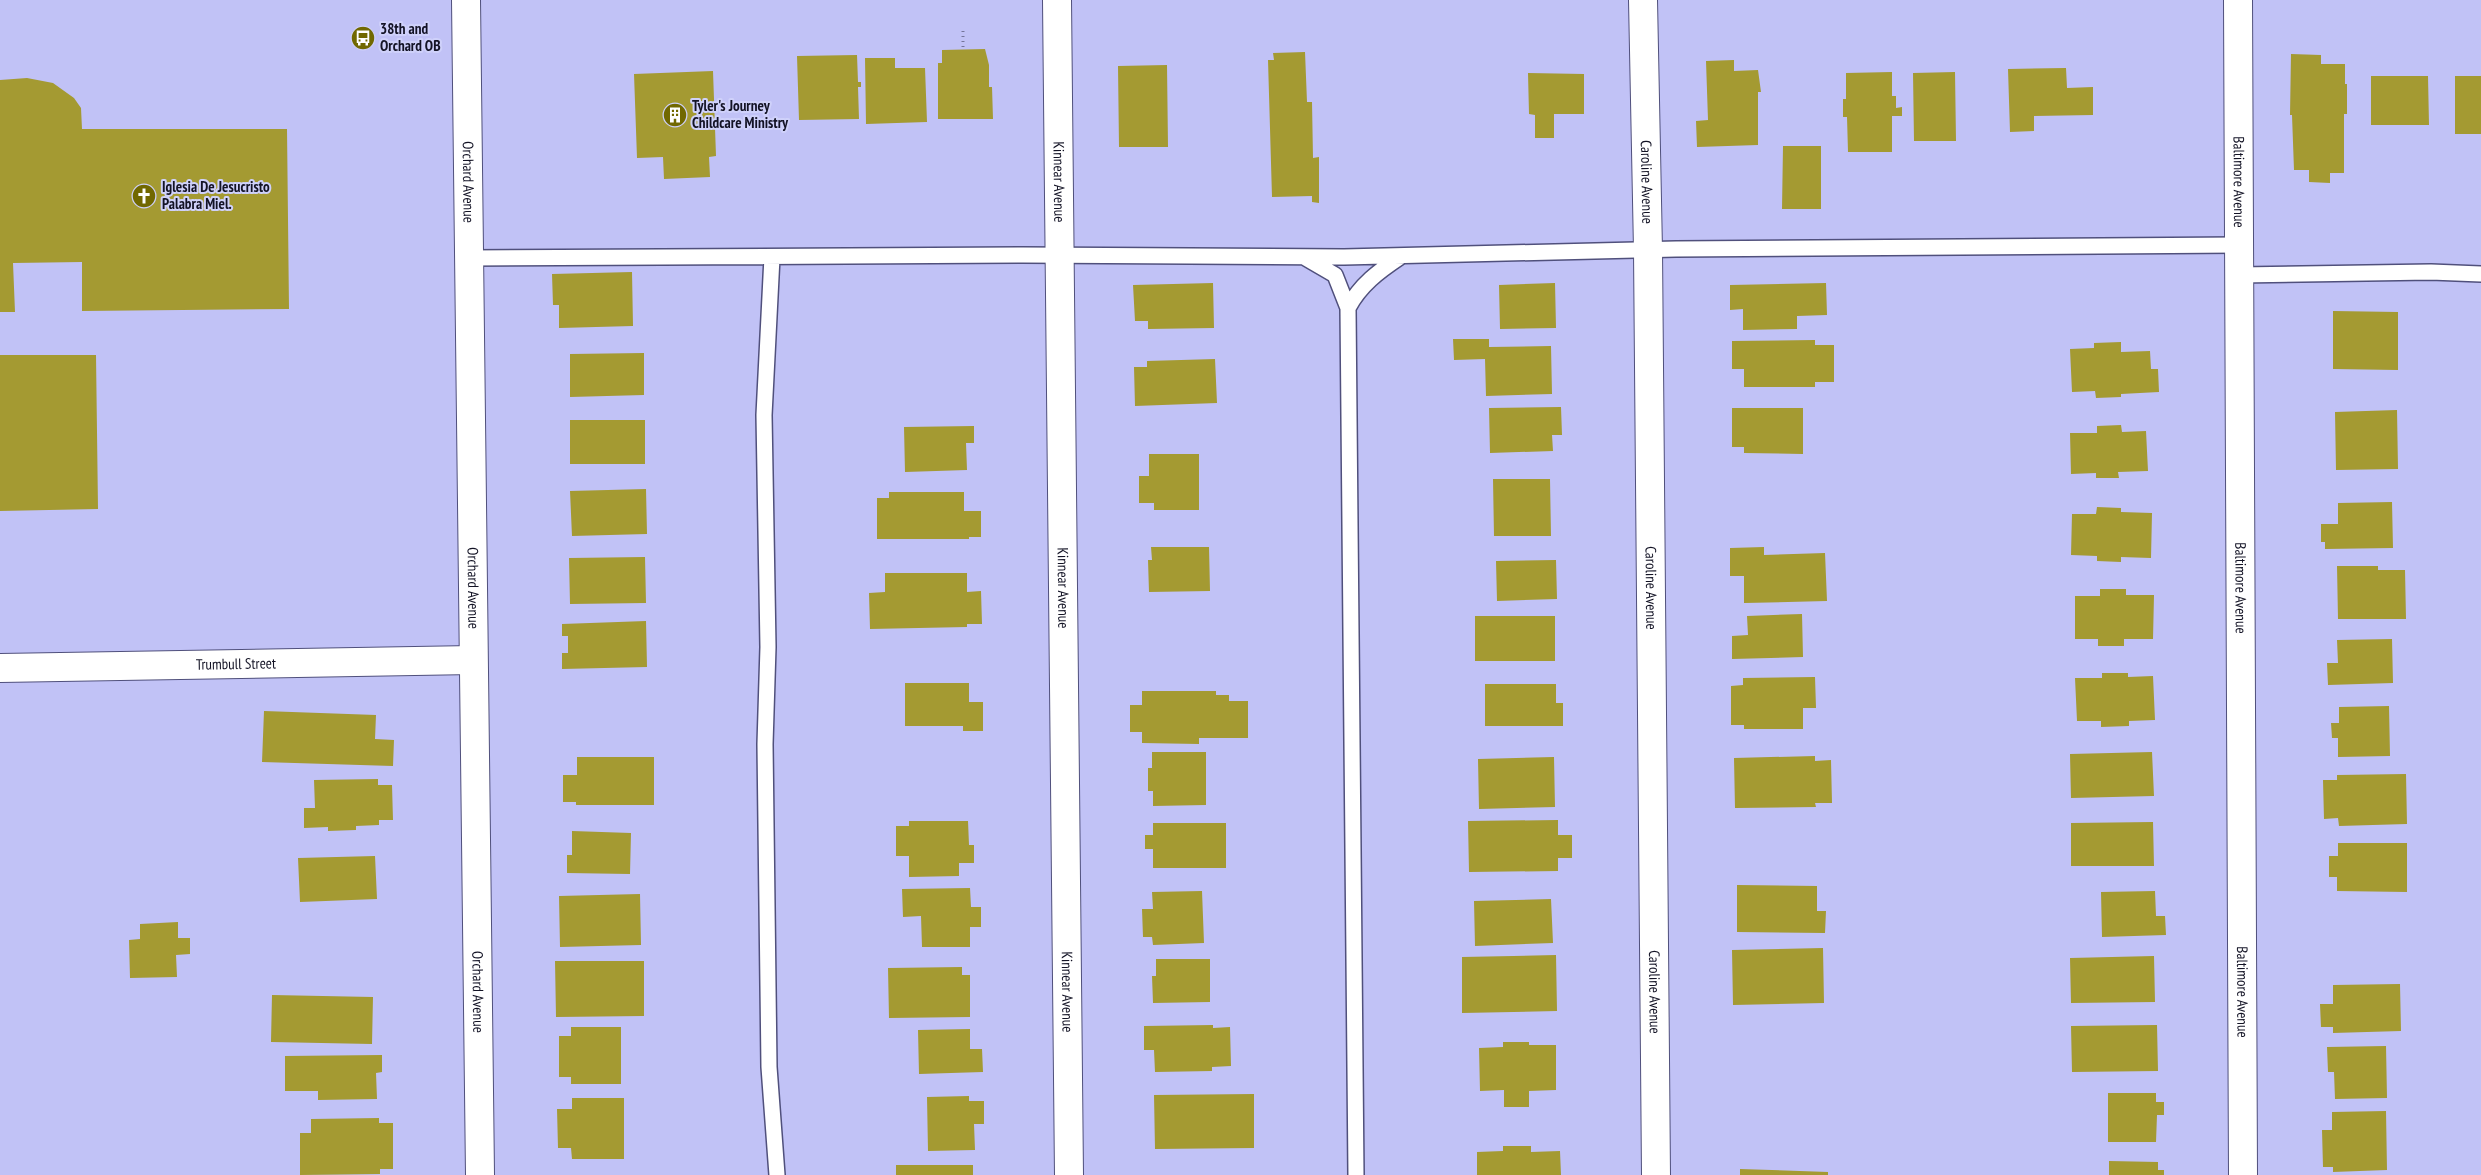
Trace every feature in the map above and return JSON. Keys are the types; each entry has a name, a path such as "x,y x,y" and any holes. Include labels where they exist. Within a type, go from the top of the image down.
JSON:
{"street":[{"name":"Orchard Avenue","path":"466,0 480,1175"},
{"name":"Kinnear Avenue","path":"1057,0 1069,1175"},
{"name":"Caroline Avenue","path":"1643,0 1648,250 1656,1175"},
{"name":"Baltimore Avenue","path":"2238,0 2243,1175"},
{"name":"Trumbull Street","path":"0,668 474,660"}],"lane":[{"path":"469,258 1060,255 1400,257 1648,250 2238,245"},
{"path":"772,257 764,415 768,647 765,744 769,1067 777,1175"},
{"path":"1303,257 1335,275 1348,308 1356,1175"},
{"path":"1348,308 1366,282 1400,257"},
{"path":"2238,275 2431,272 2481,274"}],"path":[{"path":"963,32 963,50"}],"building":[{"path":"985,49 989,65 989,87 992,87 993,119 938,119 938,63 942,63 942,50"},
{"path":"1305,52 1307,102 1312,102 1313,158 1319,157 1319,203 1312,202 1312,196 1272,197 1268,60 1274,60 1273,53"},
{"path":"2291,54 2321,55 2321,64 2345,64 2347,114 2344,114 2344,173 2330,173 2330,183 2309,182 2309,170 2294,170 2292,115 2290,115"},
{"path":"857,55 858,82 861,82 861,87 858,87 859,119 799,120 797,56"},
{"path":"865,58 895,58 895,68 925,68 927,122 866,124"},
{"path":"1734,60 1734,71 1758,70 1761,92 1758,92 1758,145 1697,147 1696,121 1708,120 1706,61"},
{"path":"1167,65 1168,147 1119,147 1118,66"},
{"path":"2066,68 2067,88 2093,87 2093,115 2034,116 2034,131 2010,132 2008,69"},
{"name":"Tyler's Journey Childcare Ministry","path":"713,71 716,156 709,157 710,177 664,179 663,157 637,158 634,74"},
{"path":"1892,72 1892,96 1896,96 1896,108 1902,107 1902,116 1892,116 1892,152 1848,152 1847,117 1843,117 1843,99 1846,99 1846,73"},
{"path":"1955,72 1956,141 1914,141 1913,73"},
{"path":"1528,73 1584,74 1584,114 1554,114 1554,138 1535,138 1535,115 1529,114"},
{"path":"2371,76 2428,76 2429,125 2371,125"},
{"path":"2455,76 2481,76 2481,134 2455,134"},
{"name":"Iglesia De Jesucristo Palabra Miel.","path":"27,78 53,83 74,98 81,108 82,129 287,129 289,309 82,311 82,262 13,263 15,312 0,312 0,80"},
{"path":"1783,146 1821,146 1821,209 1782,209"},
{"path":"632,272 633,326 559,328 559,305 553,305 552,274"},
{"path":"1213,283 1214,328 1148,329 1148,321 1135,321 1133,285"},
{"path":"1555,283 1556,328 1500,329 1499,285"},
{"path":"1826,283 1827,315 1797,316 1797,329 1743,330 1743,309 1730,310 1730,285"},
{"path":"2333,311 2398,312 2398,370 2333,369"},
{"path":"1453,339 1489,339 1489,347 1551,346 1552,394 1486,396 1485,359 1454,360"},
{"path":"1815,340 1815,345 1834,345 1834,382 1815,382 1815,387 1744,387 1744,369 1732,369 1732,341"},
{"path":"2121,342 2121,352 2150,351 2151,369 2158,369 2159,392 2121,394 2121,397 2096,398 2095,391 2072,392 2070,349 2094,348 2094,343"},
{"path":"644,353 644,395 570,397 570,354"},
{"path":"0,355 96,355 98,509 0,511"},
{"path":"1215,359 1217,403 1135,406 1134,367 1147,367 1147,361"},
{"path":"1561,407 1562,435 1552,435 1553,451 1490,453 1489,408"},
{"path":"1732,408 1803,408 1803,454 1744,453 1744,447 1732,447"},
{"path":"2397,410 2398,469 2336,470 2335,412"},
{"path":"570,420 645,420 645,464 570,464"},
{"path":"2121,425 2122,432 2146,431 2148,471 2118,472 2119,478 2096,478 2096,473 2071,474 2070,433 2097,433 2097,426"},
{"path":"974,426 974,443 966,443 967,470 905,472 904,427"},
{"path":"1149,454 1199,454 1199,510 1154,510 1154,503 1139,503 1139,476 1149,476"},
{"path":"1493,479 1550,479 1551,536 1494,536"},
{"path":"646,489 647,534 572,536 570,491"},
{"path":"889,492 964,492 964,511 981,511 981,537 969,537 969,539 877,539 877,498 889,498"},
{"path":"2392,502 2393,548 2325,549 2325,542 2321,542 2321,524 2338,524 2338,503"},
{"path":"2097,507 2121,508 2121,512 2152,513 2151,558 2121,557 2121,562 2097,561 2097,556 2071,555 2072,514 2096,514"},
{"path":"1151,547 1209,547 1210,591 1149,592 1148,560 1152,560"},
{"path":"1764,547 1764,555 1825,553 1827,601 1744,603 1744,576 1730,576 1730,548"},
{"path":"645,557 646,603 570,604 569,558"},
{"path":"1556,560 1557,599 1497,601 1496,561"},
{"path":"2337,566 2378,566 2378,570 2405,570 2406,619 2338,619"},
{"path":"885,573 967,573 967,592 981,591 982,624 967,624 967,627 870,629 869,593 885,592"},
{"path":"2100,589 2126,589 2126,595 2154,595 2153,639 2124,639 2124,646 2098,646 2098,639 2075,639 2075,596 2100,596"},
{"path":"1802,614 1803,657 1732,659 1732,636 1748,635 1747,616"},
{"path":"1475,616 1555,616 1555,661 1475,661"},
{"path":"646,621 647,667 562,669 562,653 568,653 568,636 562,636 562,624"},
{"path":"2392,639 2393,683 2328,685 2327,663 2338,663 2337,640"},
{"path":"2102,673 2128,673 2128,677 2153,676 2155,720 2129,721 2129,726 2101,727 2101,721 2077,721 2075,678 2102,678"},
{"path":"1815,677 1816,708 1803,708 1803,729 1744,729 1744,725 1731,725 1731,686 1743,685 1743,678"},
{"path":"905,683 969,683 969,702 983,702 983,731 963,731 963,726 905,726"},
{"path":"1485,684 1556,684 1556,703 1563,703 1563,726 1485,726"},
{"path":"1142,691 1216,691 1216,695 1229,695 1229,701 1248,701 1248,738 1199,738 1199,744 1142,743 1142,732 1130,732 1130,705 1142,705"},
{"path":"2389,706 2390,756 2338,757 2338,738 2332,738 2331,723 2339,723 2339,707"},
{"path":"264,711 376,715 375,739 394,740 393,766 262,762"},
{"path":"1152,752 1206,752 1206,805 1153,806 1153,791 1148,791 1148,768 1152,768"},
{"path":"2152,752 2154,796 2071,798 2070,754"},
{"path":"1815,756 1815,761 1831,760 1832,803 1815,803 1816,807 1735,808 1734,758"},
{"path":"577,757 654,757 654,805 576,805 576,802 563,802 563,775 577,775"},
{"path":"1554,757 1555,807 1479,809 1478,759"},
{"path":"2406,774 2407,824 2339,826 2338,818 2324,819 2323,780 2337,780 2337,775"},
{"path":"378,779 378,785 392,785 393,820 379,820 379,825 356,826 356,830 328,831 328,827 304,828 304,808 315,808 314,780"},
{"path":"1558,820 1558,835 1572,835 1572,858 1558,858 1558,871 1469,872 1468,821"},
{"path":"909,821 968,821 969,845 974,845 974,863 959,863 959,876 909,877 909,856 896,856 896,826 909,826"},
{"path":"2153,822 2154,866 2071,866 2071,823"},
{"path":"1153,823 1226,823 1226,868 1153,868 1153,849 1145,849 1145,835 1153,835"},
{"path":"572,831 631,833 630,874 567,873 567,855 572,855"},
{"path":"2338,843 2407,843 2407,892 2337,891 2337,877 2329,877 2329,856 2338,856"},
{"path":"375,856 377,899 300,902 298,858"},
{"path":"1737,885 1817,886 1817,911 1826,911 1825,933 1737,932"},
{"path":"970,888 971,907 981,907 981,927 970,927 970,947 922,947 921,916 903,917 902,889"},
{"path":"1202,891 1204,943 1153,945 1152,937 1143,937 1142,909 1153,909 1152,892"},
{"path":"2155,891 2156,916 2165,916 2166,935 2102,937 2101,892"},
{"path":"640,894 641,945 560,947 559,896"},
{"path":"1551,899 1553,943 1475,946 1474,901"},
{"path":"178,922 178,938 190,938 190,954 176,955 177,977 130,978 129,940 140,939 140,924"},
{"path":"1823,948 1824,1003 1733,1005 1732,950"},
{"path":"1556,955 1557,1011 1462,1013 1462,957"},
{"path":"2154,956 2155,1002 2071,1003 2070,958"},
{"path":"1156,959 1210,959 1210,1002 1153,1003 1152,976 1156,976"},
{"path":"555,961 644,961 644,1016 556,1017"},
{"path":"962,967 962,975 970,975 970,1017 889,1018 888,968"},
{"path":"2400,984 2401,1031 2333,1033 2333,1027 2321,1027 2320,1004 2333,1004 2333,985"},
{"path":"272,995 373,997 372,1044 271,1042"},
{"path":"1213,1025 1213,1028 1230,1027 1231,1066 1212,1067 1212,1071 1155,1072 1154,1050 1144,1050 1144,1026"},
{"path":"2157,1025 2158,1071 2072,1072 2071,1026"},
{"path":"571,1027 621,1027 621,1084 571,1084 571,1077 559,1077 559,1036 571,1036"},
{"path":"970,1029 970,1049 982,1049 983,1072 919,1074 918,1030"},
{"path":"1503,1042 1529,1042 1529,1045 1556,1045 1556,1090 1529,1091 1529,1107 1504,1107 1504,1090 1480,1091 1479,1048 1503,1047"},
{"path":"2386,1046 2387,1098 2335,1099 2334,1072 2328,1072 2327,1047"},
{"path":"382,1055 382,1072 376,1073 377,1099 318,1100 318,1091 285,1091 285,1056"},
{"path":"2108,1093 2156,1093 2156,1102 2164,1102 2164,1115 2157,1115 2156,1142 2108,1142"},
{"path":"1254,1094 1254,1148 1155,1149 1154,1095"},
{"path":"969,1096 969,1101 984,1101 984,1124 974,1124 975,1150 928,1151 927,1097"},
{"path":"572,1098 624,1098 624,1159 572,1159 571,1148 558,1148 557,1109 572,1109"},
{"path":"2386,1111 2387,1170 2333,1172 2333,1167 2323,1167 2322,1130 2332,1130 2332,1112"},
{"path":"379,1118 379,1123 393,1123 393,1169 380,1169 380,1174 300,1175 300,1133 311,1133 311,1119"},
{"path":"1503,1146 1531,1146 1531,1152 1560,1151 1561,1175 1477,1175 1477,1152 1503,1151"},
{"path":"2109,1161 2158,1162 2158,1170 2164,1170 2164,1175 2109,1175"},
{"path":"896,1165 973,1165 973,1175 896,1175"},
{"path":"1740,1169 1828,1172 1828,1175 1740,1175"}],"place":[{"name":"38th and Orchard OB","path":"363,38"},
{"name":"Tyler's Journey Childcare Ministry","path":"675,115"},
{"name":"Iglesia De Jesucristo Palabra Miel.","path":"144,196"}]}
